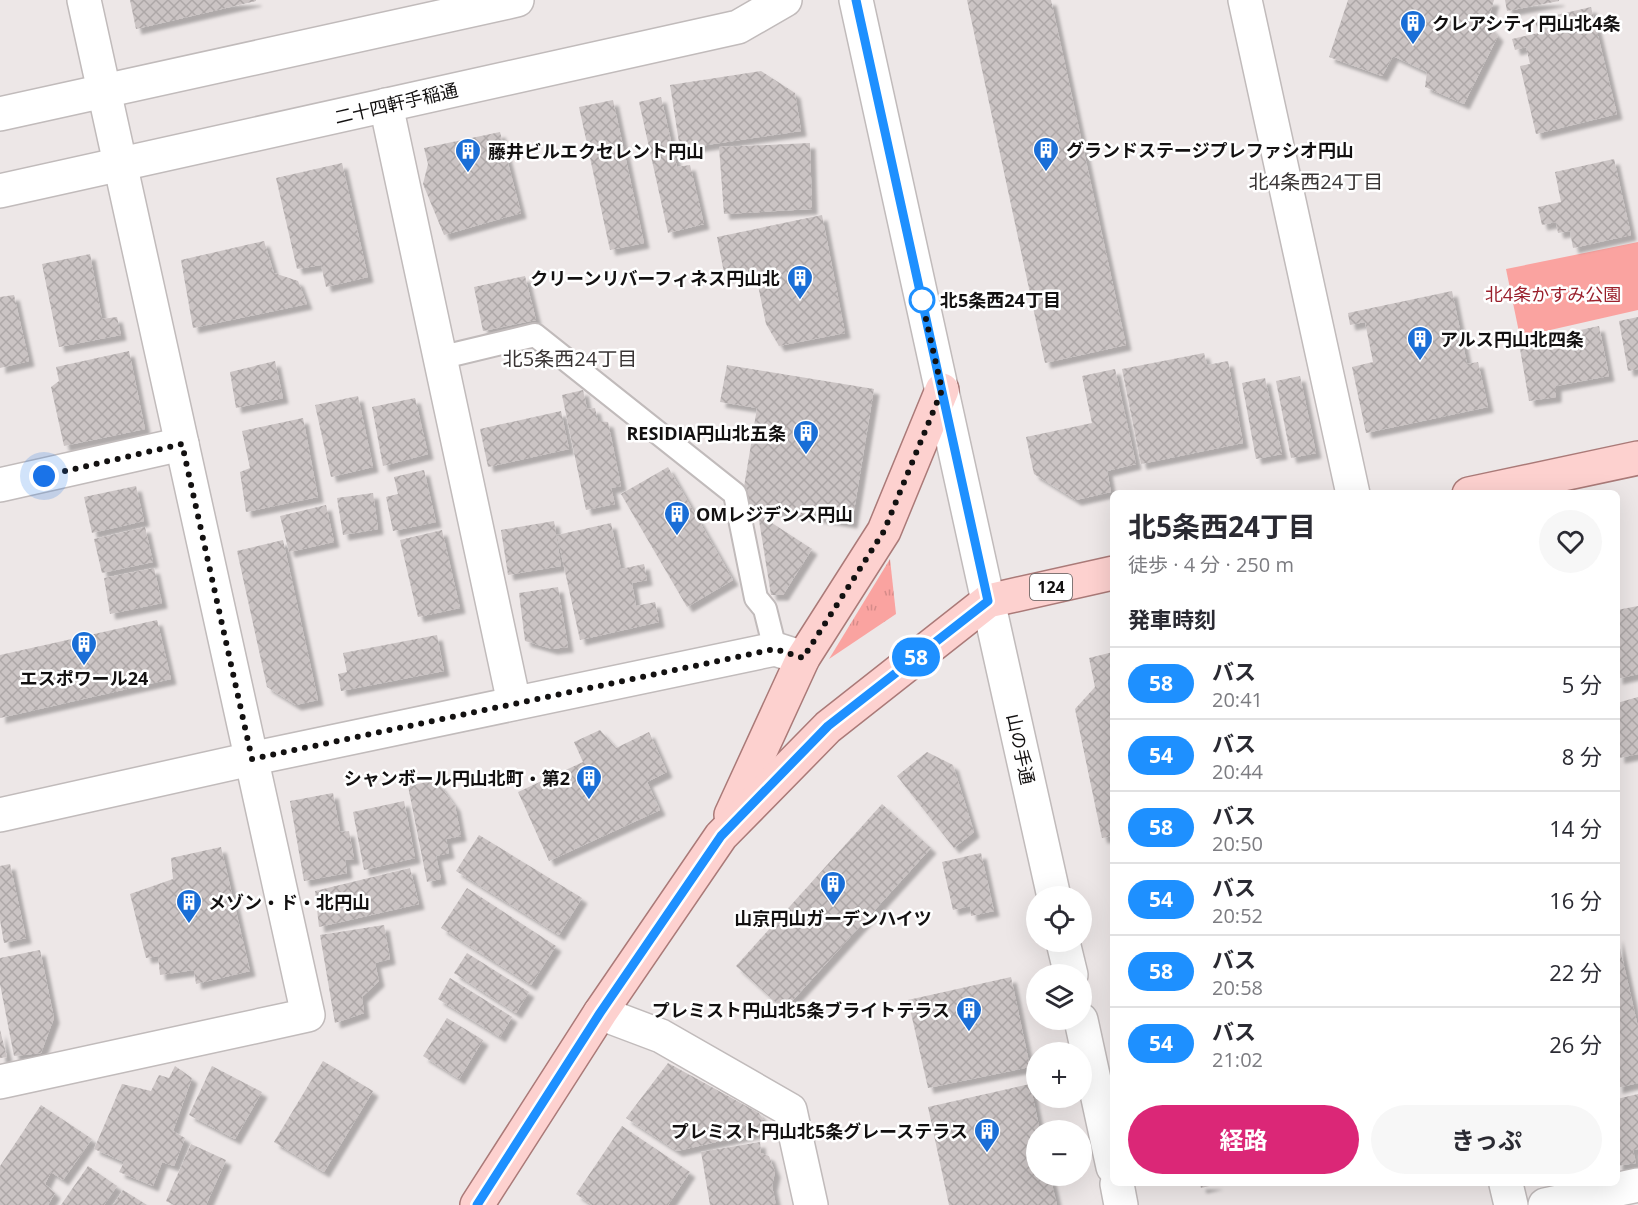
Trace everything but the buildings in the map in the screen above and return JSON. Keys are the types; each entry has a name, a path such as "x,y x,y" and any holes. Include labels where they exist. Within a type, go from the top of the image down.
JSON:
{"main road":[{"path":"721,836 789,653 884,531 942,390"},
{"path":"1488,490 1638,458"},
{"name":"124","path":"477,1205 600,1013 721,836 828,726 988,601 1110,574"}],"street":[{"path":"0,1082 308,1015 84,0"},
{"path":"0,114 468,5 517,0"},
{"name":"二十四軒手稲通","path":"0,191 738,27 786,0"},
{"name":"山の手通","path":"856,0 1051,886"},
{"path":"1245,0 1352,490"},
{"path":"386,105 514,703"},
{"path":"0,485 182,444"},
{"path":"0,815 514,703 789,653"},
{"path":"600,1013 661,1036 790,1110 811,1205"},
{"path":"1083,1030 1110,1153"},
{"path":"1545,1205 1638,1185"},
{"path":"1117,1186 1121,1205"},
{"path":"1506,1186 1511,1205"}],"lane":[{"path":"439,358 536,335 735,494 756,598 765,609 789,653"}],"green space":[{"name":"北4条かすみ公園","path":"1638,242 1638,310 1520,337 1506,269"},
{"path":"890,559 896,614 829,659"}],"bus line":[{"name":"58","path":"477,1205 600,1013 721,836 828,726 988,601 856,0"}],"place":[{"name":"クレアシティ円山北4条","path":"1413,46"},
{"name":"グランドステージプレファシオ円山","path":"1046,173"},
{"name":"藤井ビルエクセレント円山","path":"468,174"},
{"name":"北5条西24丁目","path":"922,300"},
{"name":"クリーンリバーフィネス円山北","path":"800,301"},
{"name":"アルス円山北四条","path":"1420,362"},
{"name":"RESIDIA円山北五条","path":"806,456"},
{"name":"OMレジデンス円山","path":"677,537"},
{"name":"エスポワール24","path":"84,667"},
{"name":"シャンボール円山北町・第2","path":"589,801"},
{"name":"山京円山ガーデンハイツ","path":"833,907"},
{"name":"メゾン・ド・北円山","path":"189,925"},
{"name":"プレミスト円山北5条ブライトテラス","path":"969,1033"},
{"name":"プレミスト円山北5条グレーステラス","path":"987,1154"}],"district":[{"name":"北4条西24丁目","path":"1316,181"},
{"name":"北5条西24丁目","path":"570,358"}],"route":[{"path":"44,476 182,444 252,759 775,649 803,658 884,531 942,390 921,297 922,300"}]}
